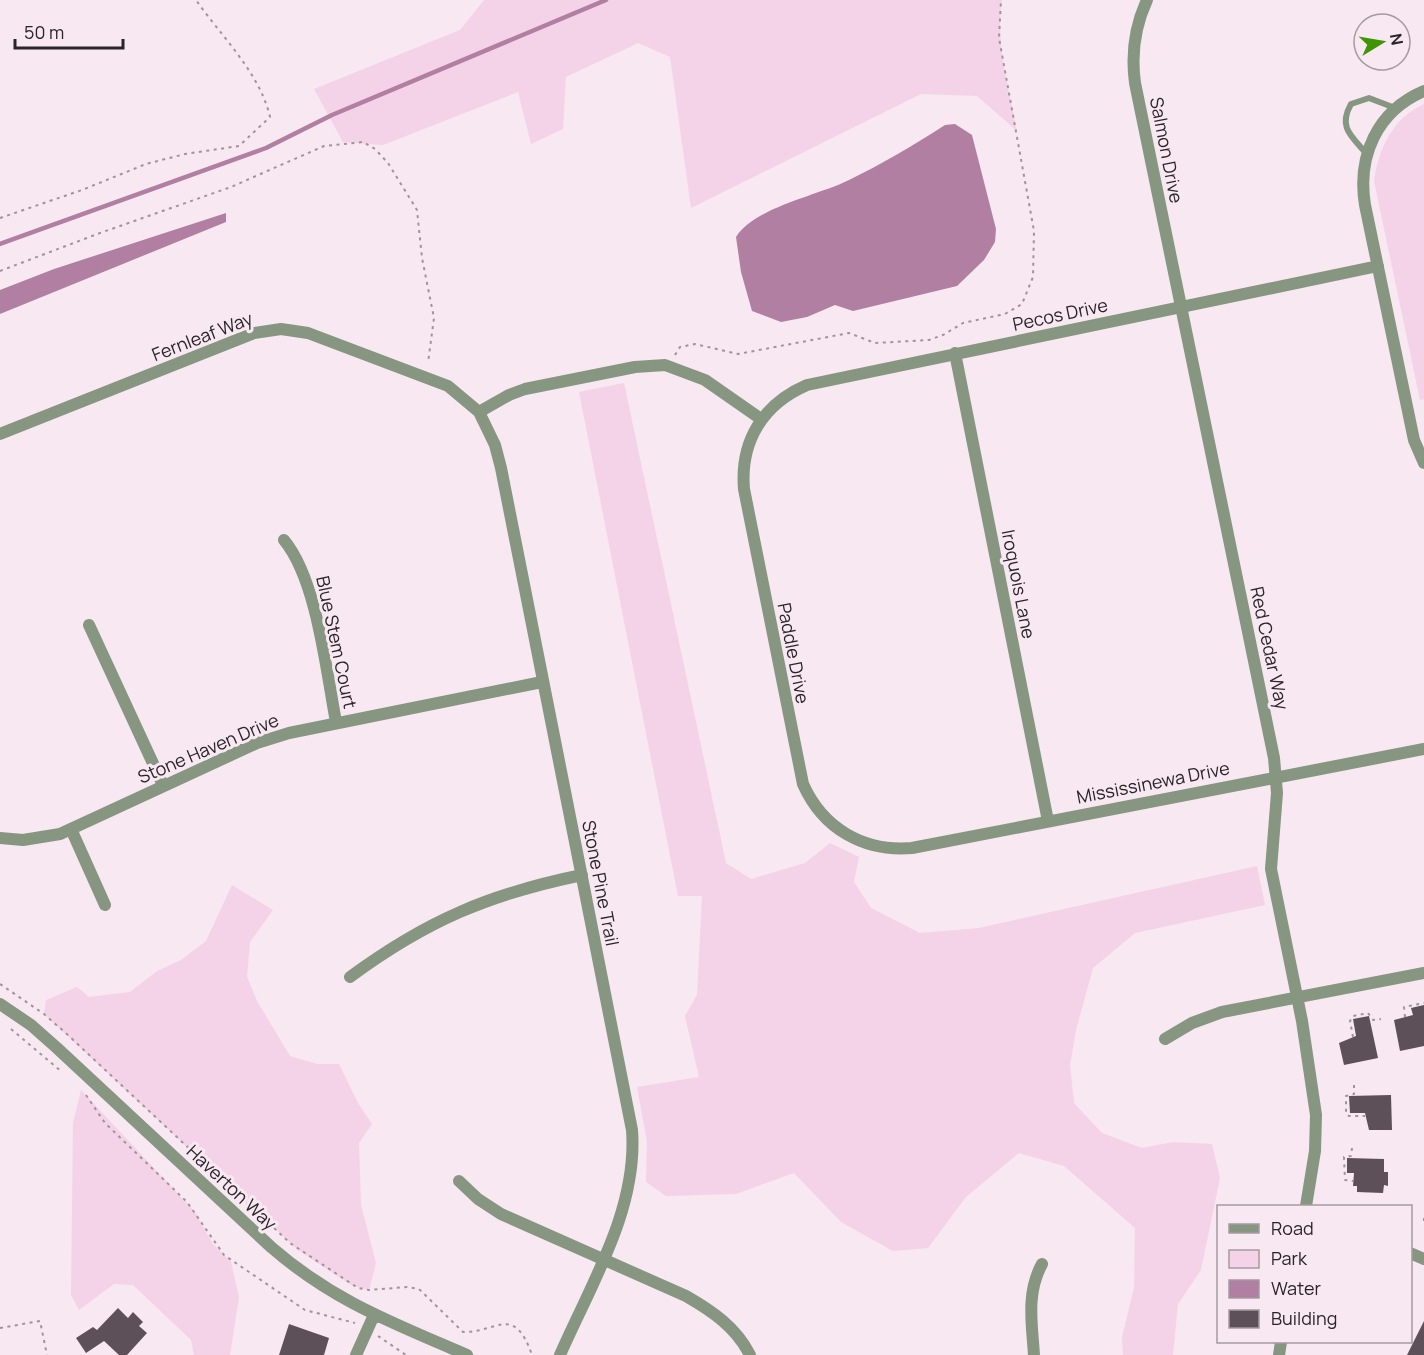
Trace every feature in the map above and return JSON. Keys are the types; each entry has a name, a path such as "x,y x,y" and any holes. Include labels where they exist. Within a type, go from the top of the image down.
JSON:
{"street":[{"name":"Salmon Drive","path":"1147,0 1138,24 1133,67 1180,307"},
{"path":"1424,91 1395,108 1376,132 1366,153 1363,192 1414,441 1424,463"},
{"name":"Pecos Drive","path":"761,419 781,400 807,385 1378,266"},
{"name":"Red Cedar Way","path":"1180,307 1277,777 1271,869 1297,997 1316,1115 1315,1151 1306,1205"},
{"name":"Fernleaf Way","path":"0,434 254,333 281,329 308,333 448,386 479,412"},
{"name":"Iroquois Lane","path":"955,353 1048,821"},
{"path":"479,412 501,398 525,389 635,367 672,366 705,380 761,419"},
{"name":"Stone Pine Trail","path":"479,412 495,445 501,468 582,874 633,1147 627,1197 560,1355"},
{"name":"Paddle Drive","path":"761,419 744,457 744,489 803,784 820,812 836,828 864,843 889,848"},
{"name":"Blue Stem Court","path":"284,540 299,562 308,586 336,722"},
{"path":"89,625 163,785"},
{"name":"Stone Haven Drive","path":"0,838 33,840 71,829 257,744 336,722 542,682"},
{"name":"Mississinewa Drive","path":"889,848 912,848 1424,749"},
{"path":"71,829 105,905"},
{"path":"350,977 404,939 451,914 515,890 582,874"},
{"path":"1165,1039 1192,1023 1222,1012 1424,973"},
{"name":"Haverton Way","path":"0,1004 48,1040 290,1263 330,1292 374,1315 467,1355"},
{"path":"459,1181 478,1199 501,1214 706,1307 730,1327 750,1355"},
{"path":"1034,1355 1031,1300 1036,1276 1042,1264"},
{"path":"356,1355 374,1315"}],"lane":[{"path":"1366,153 1348,132 1345,123 1351,104 1359,99 1369,98 1395,108"}],"path":[{"path":"0,218 82,190 146,164 185,154 238,146 270,117 241,60 196,0"},
{"path":"672,366 677,349 689,345 738,354 849,333 875,343 929,340 963,323 1005,314 1022,304 1033,277 1034,231 999,38 1001,0"},
{"path":"0,271 47,255 100,232 231,187 324,146 363,142 375,148 388,163 417,210 422,258 434,318 428,363"},
{"path":"0,984 44,1014 69,1036 290,1243 317,1263 362,1290 406,1287 419,1289 464,1332 498,1323 510,1326 521,1334 532,1355"},
{"path":"1405,1017 1404,1007 1424,1003"},
{"path":"1353,1036 1350,1020 1353,1016 1368,1013 1373,1020 1381,1018"},
{"path":"7,1026 67,1077"},
{"path":"1354,1085 1354,1094 1346,1096 1346,1114 1365,1116"},
{"path":"81,1090 105,1123 187,1202 213,1244 231,1262 304,1310 356,1324 406,1355"},
{"path":"1352,1148 1352,1156 1344,1157 1343,1177 1345,1180 1353,1181"},
{"path":"0,1328 40,1321 46,1355"}],"green space":[{"path":"484,0 1002,0 1000,33 1017,131 977,96 921,94 691,208 670,57 638,43 566,77 563,129 531,144 518,92 383,145 343,142 314,89 460,30"},
{"path":"1424,104 1424,399 1420,400 1374,181 1379,157 1395,126 1413,110"},
{"path":"624,383 726,863 751,879 805,863 830,843 859,857 854,882 871,908 920,933 979,928 1257,866 1265,905 1135,933 1093,968 1076,1030 1070,1065 1074,1103 1102,1133 1142,1148 1173,1142 1212,1144 1220,1178 1201,1270 1178,1304 1173,1355 1123,1355 1122,1337 1134,1288 1135,1228 1064,1166 1019,1153 966,1197 928,1248 893,1251 841,1222 794,1173 736,1194 666,1196 646,1182 647,1142 637,1087 699,1077 685,1016 697,995 702,896 678,896 579,392"},
{"path":"232,885 273,910 250,942 247,977 257,1001 290,1056 317,1064 339,1064 358,1103 372,1124 359,1143 361,1205 376,1263 369,1290 351,1285 298,1250 44,1014 46,1000 77,987 89,997 130,992 157,971 181,960 206,941"},
{"path":"81,1090 195,1212 213,1244 231,1262 239,1297 230,1355 194,1355 191,1340 133,1285 114,1284 79,1310 71,1295 73,1123"}],"water":[{"path":"955,124 972,135 996,229 995,242 984,260 957,286 853,311 835,305 807,317 781,322 752,311 741,272 736,237 745,227 772,210 849,180 945,125"},
{"path":"226,213 226,222 0,314 0,290 54,269"}],"building":[{"path":"1424,1005 1424,1046 1400,1051 1394,1020 1413,1015 1411,1008"},
{"path":"1369,1016 1378,1058 1344,1065 1339,1043 1356,1036 1353,1019"},
{"path":"1391,1095 1392,1130 1369,1130 1365,1113 1350,1113 1349,1096"},
{"path":"1347,1158 1384,1159 1384,1172 1388,1172 1388,1186 1384,1185 1383,1193 1357,1192 1357,1186 1353,1186 1354,1173 1347,1173"},
{"path":"118,1308 128,1318 133,1312 143,1322 139,1326 147,1333 127,1355 119,1355 104,1341 86,1353 76,1338 93,1327 97,1330"},
{"path":"1424,1321 1424,1355 1407,1355"},
{"path":"289,1324 329,1338 324,1355 279,1355"}],"waterway":[{"path":"0,244 266,148 332,115 606,0"}]}
